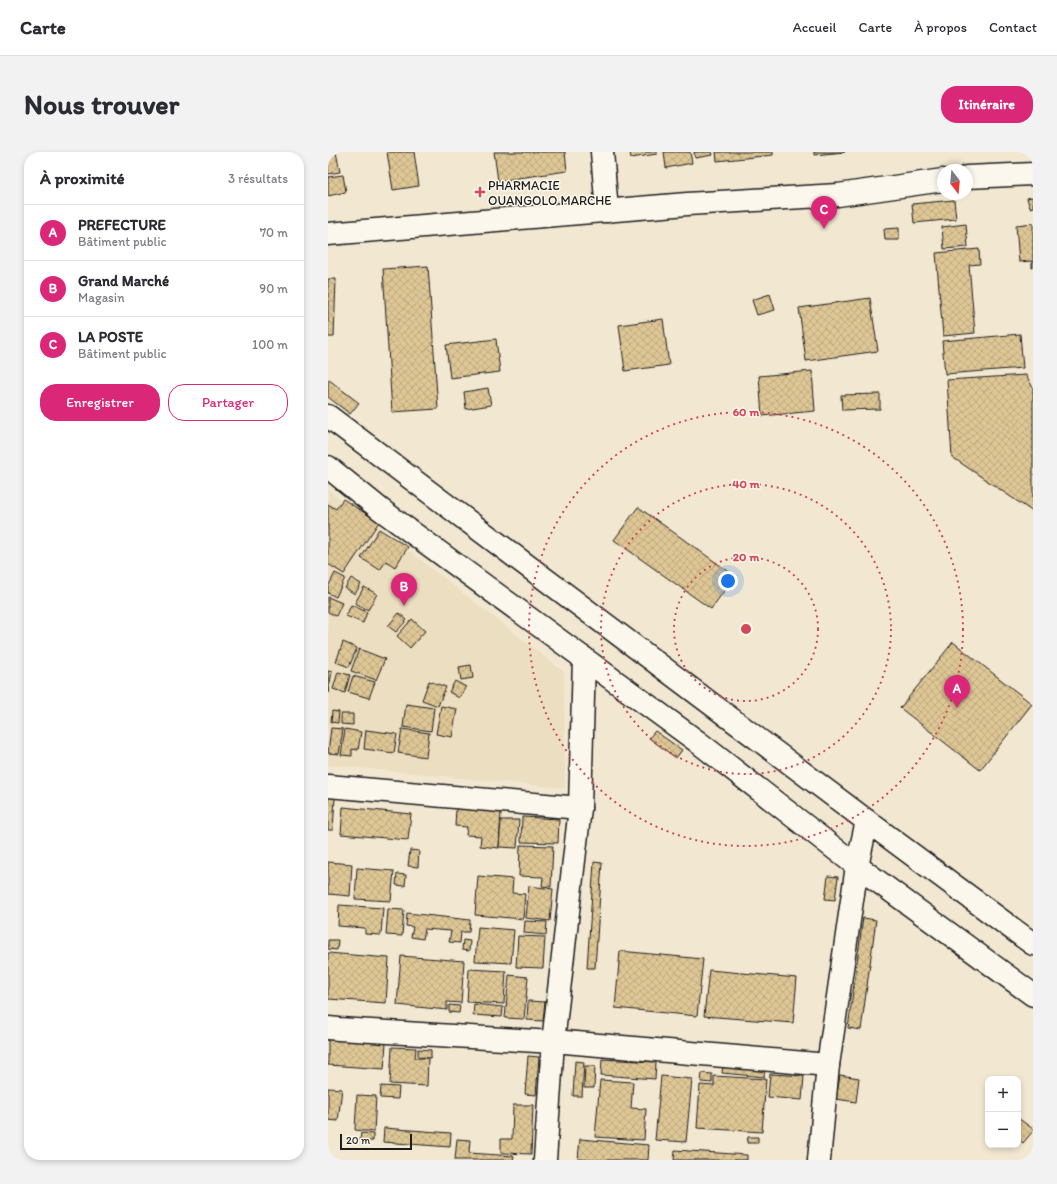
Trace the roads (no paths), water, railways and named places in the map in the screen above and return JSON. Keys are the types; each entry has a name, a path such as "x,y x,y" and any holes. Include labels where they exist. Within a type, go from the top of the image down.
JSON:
{"street":[{"path":"602,152 607,211"},
{"path":"973,177 1033,174"},
{"path":"328,234 687,204 838,195 937,181"},
{"path":"328,416 1033,944"},
{"path":"328,467 380,508 698,742 857,866 1033,995"},
{"path":"545,1160 553,1042 580,808 584,658"},
{"path":"328,786 580,808"},
{"path":"819,1160 828,1065 857,866 867,821"},
{"path":"328,1028 565,1042 828,1065"}],"place":[{"name":"PHARMACIE OUANGOLO MARCHE","path":"480,192"},
{"name":"LA POSTE","path":"824,229"},
{"name":"Grand Marché","path":"404,606"},
{"name":"PREFECTURE","path":"957,708"}]}
